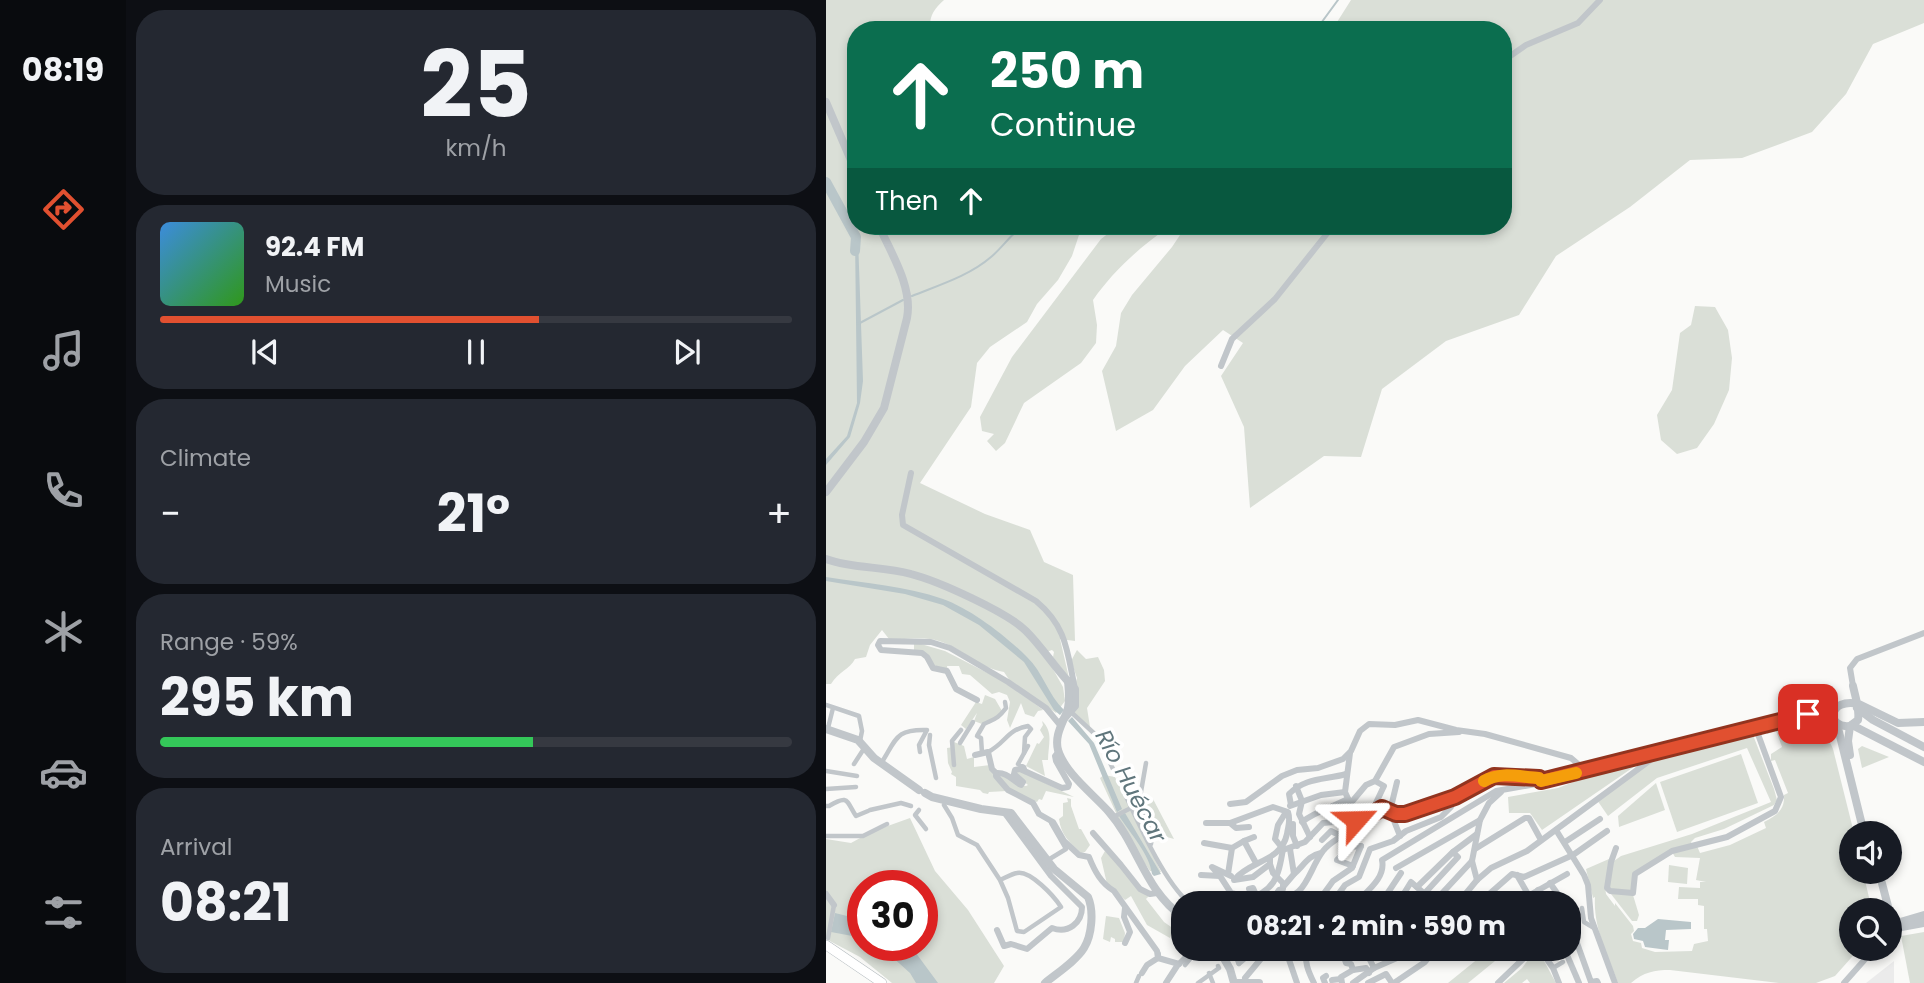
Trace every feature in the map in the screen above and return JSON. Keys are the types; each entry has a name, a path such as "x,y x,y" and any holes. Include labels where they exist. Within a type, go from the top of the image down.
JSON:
{"main road":[{"path":"828,938 882,983"}],"street":[{"path":"1512,54 1526,44 1578,23 1600,0"},
{"path":"826,102 847,151"},
{"path":"826,492 864,442 884,408 909,310 905,287 883,235"},
{"path":"1221,366 1232,339 1275,299 1326,235"},
{"path":"911,473 902,515 903,525 1036,601 1051,614 1062,632 1076,703 1061,723 1059,751 1055,756 1068,787 1062,788 1025,770 1017,769 1014,772 1023,782 1021,785 1008,775 996,773"},
{"path":"826,559 912,574 1000,613 1028,633 1075,689"},
{"path":"1863,821 1848,747 1851,726 1858,720 1852,704 1850,668 1857,659 1924,633"},
{"path":"977,700 956,689 947,671 933,667 928,657 922,653 881,650 878,645 880,641 931,642 950,649 1008,682 1046,708 1061,723"},
{"path":"1068,681 1069,711 1098,737 1113,769"},
{"path":"1005,702 1004,711 995,721 993,719 984,724 977,736 981,738 982,754 1008,790 1033,803 1039,814 1050,818 1058,828 1063,841 1079,855 1089,858 1094,872 1114,891 1154,947 1158,958"},
{"path":"1852,704 1873,720 1924,747"},
{"path":"1368,891 1381,877 1384,865 1382,860 1505,788 1536,784 1755,726 1852,704 1898,723 1924,722"},
{"path":"826,705 859,716 861,743 854,764"},
{"path":"1836,707 1833,714 1863,821"},
{"path":"833,708 827,729 861,743 881,763 932,797 1013,814 1048,860 1090,902 1089,932 1080,952 1045,983"},
{"path":"1817,713 1844,727 1851,726 1867,733 1924,762"},
{"path":"1279,891 1303,868 1307,859 1321,853 1341,836 1356,829 1348,798 1346,774 1351,751 1360,731 1369,724 1395,725 1418,720 1460,731 1485,734 1571,758 1585,770"},
{"path":"960,743 973,722"},
{"path":"982,754 999,746 1015,729 1028,726 1031,729 1025,737 1024,752"},
{"path":"1616,848 1606,888 1610,891 1633,893 1635,874 1672,851 1727,837 1775,811 1781,797 1755,726"},
{"path":"881,763 901,732 909,729 927,730 919,745 920,752"},
{"path":"954,765 952,741 961,730"},
{"path":"1302,822 1315,811 1340,805 1375,781 1394,747 1429,734 1460,731"},
{"path":"1848,747 1852,737 1867,733"},
{"path":"930,735 929,745 936,778"},
{"path":"1025,770 1018,764 1028,746"},
{"path":"1468,891 1491,868 1527,851 1665,749"},
{"path":"1059,751 1073,773 1115,816 1157,893 1171,908"},
{"path":"1230,804 1246,802 1289,773 1329,764 1343,759 1351,751"},
{"path":"1146,764 1139,803 1152,835 1151,847"},
{"path":"826,771 857,776"},
{"path":"1291,805 1289,794 1296,786 1308,780 1346,774"},
{"path":"1201,875 1224,875 1235,879 1253,877 1288,848 1310,837 1323,823 1356,824 1382,808 1405,814 1455,797 1494,776 1539,778 1541,781"},
{"path":"1375,781 1384,786 1374,807 1375,811"},
{"path":"1397,782 1390,811 1400,836"},
{"path":"1296,786 1302,801 1299,814 1310,837"},
{"path":"826,789 856,787"},
{"path":"1445,891 1472,860 1480,820 1489,803 1505,788"},
{"path":"1124,792 1129,809 1178,891"},
{"path":"1274,841 1284,811 1291,805 1321,795 1348,798"},
{"path":"1370,849 1393,841 1406,831 1441,817 1450,809 1455,797"},
{"path":"826,806 839,800 847,800 856,816 869,810 901,803 911,807"},
{"path":"944,805 952,817 958,835 977,845 1000,880 1017,931 1024,932 1061,907 1028,875 1019,872 1000,880"},
{"path":"1206,823 1230,824 1269,808 1284,811 1291,820 1288,848 1275,883 1264,891"},
{"path":"1115,816 1129,809"},
{"path":"919,810 915,815 926,829"},
{"path":"997,930 1004,946 1011,944 1027,949 1052,928 1058,930 1078,924 1082,917 1082,908 1051,876 1003,810"},
{"path":"1048,860 1066,849 1054,831 1050,818"},
{"path":"1475,849 1525,818 1529,818 1541,840"},
{"path":"1565,842 1600,819"},
{"path":"1291,820 1288,848 1294,874"},
{"path":"1388,891 1399,871 1480,820"},
{"path":"826,836 863,836 887,824"},
{"path":"1230,824 1236,828 1249,827"},
{"path":"1274,841 1288,829"},
{"path":"1556,830 1573,855 1588,885 1594,928 1608,974 1615,983"},
{"path":"1322,840 1331,831 1341,836"},
{"path":"1493,891 1512,874 1524,877 1573,855 1607,831"},
{"path":"1093,833 1140,889 1150,894 1157,893"},
{"path":"1408,891 1477,834"},
{"path":"1203,843 1232,848 1254,837"},
{"path":"1244,841 1256,863"},
{"path":"1274,841 1288,848"},
{"path":"1328,891 1333,881 1353,866 1361,846"},
{"path":"1353,866 1336,860 1351,847 1366,846 1370,849"},
{"path":"1230,891 1224,875 1232,848"},
{"path":"1330,891 1360,876 1370,849"},
{"path":"1427,891 1458,857 1453,852"},
{"path":"1298,891 1321,853"},
{"path":"1472,860 1477,880"},
{"path":"1227,885 1256,863 1270,861"},
{"path":"1270,861 1273,873 1283,887"},
{"path":"1538,890 1567,874"},
{"path":"1517,875 1525,891"},
{"path":"1550,883 1556,891"},
{"path":"1414,884 1421,891"},
{"path":"1341,891 1345,885"},
{"path":"1269,886 1270,891"},
{"path":"1249,889 1254,888 1255,891"},
{"path":"826,894 833,908 828,938"},
{"path":"1125,908 1124,918 1130,932 1125,943"},
{"path":"1582,908 1584,922 1594,928"},
{"path":"1902,920 1924,915"},
{"path":"1902,922 1924,923"},
{"path":"1148,936 1159,949 1158,958"},
{"path":"1581,954 1591,982 1598,982"},
{"path":"1136,983 1147,965 1158,958 1182,964"},
{"path":"1166,983 1184,961"},
{"path":"1226,961 1241,982 1259,983"},
{"path":"1238,961 1241,982"},
{"path":"1239,964 1242,961"},
{"path":"1241,982 1259,961"},
{"path":"1289,961 1297,983"},
{"path":"1306,961 1314,983"},
{"path":"1346,961 1351,964 1353,970"},
{"path":"1370,961 1371,971"},
{"path":"1353,983 1392,961"},
{"path":"1333,983 1332,980 1342,981 1341,977 1353,970 1366,968 1387,974 1393,983 1426,961"},
{"path":"1498,983 1521,961"},
{"path":"1548,961 1559,983"},
{"path":"1570,961 1579,983"},
{"path":"1844,983 1863,961"},
{"path":"1553,968 1563,962"},
{"path":"1198,983 1219,968 1218,966"},
{"path":"1209,973 1213,983"},
{"path":"1368,983 1387,974"}],"shaded area":[{"path":"826,0 944,0 930,21 847,21 847,235 1079,235 1072,256 1058,280 1037,304 1027,322 990,347 977,363 971,407 920,483 985,514 1030,530 1044,562 1073,575 1075,641 1060,639 1069,678 1053,657 1052,650 1044,653 1063,687 1065,701 1056,713 1010,681 1004,672 995,670 947,644 927,639 889,639 882,630 870,645 866,657 855,659 831,684 826,684"},
{"path":"1351,0 1924,0 1924,23 1873,44 1846,94 1812,132 1742,158 1690,160 1630,207 1556,256 1519,315 1446,341 1382,389 1361,457 1324,456 1250,508 1244,427 1221,376 1243,343 1223,330 1185,366 1153,410 1116,431 1102,371 1116,346 1121,313 1180,235 1512,235 1512,21 1338,21"},
{"path":"1106,235 1158,235 1128,260 1093,300 1097,325 1096,343 1081,363 1024,403 1005,443 996,451 987,441 994,434 982,431 980,417 1012,357"},
{"path":"855,237 858,238 863,381 850,437 826,465 826,459 847,436 857,403"},
{"path":"1695,306 1715,307 1728,330 1732,358 1729,390 1714,424 1697,448 1677,454 1661,440 1657,415 1672,390 1680,333 1691,325"},
{"path":"826,577 915,591 965,609 999,632 1027,657 1064,710 1060,715 1054,710 1024,662 979,625 943,605 905,594 826,581"},
{"path":"914,642 945,651 1009,684 1043,710 1038,711 1034,717 1025,714 1021,703 1010,728 1007,720 1010,702 1007,695 999,692 992,694 970,675 962,674 959,666 947,666 948,672 939,668 914,651"},
{"path":"1077,650 1086,659 1098,657 1104,670 1105,681 1087,708 1090,727 1069,708 1077,678 1071,661"},
{"path":"985,695 995,699 1002,711 994,719 982,724 974,721 977,713 966,729 961,725 976,702 982,704"},
{"path":"1072,717 1094,743 1122,809 1117,812 1089,744 1068,721"},
{"path":"1042,721 1050,739 1048,760 1042,760 1045,776 1026,766 1037,743 1044,737 1040,730"},
{"path":"1788,724 1802,726 1821,733 1833,749 1851,821 1839,821 1839,884 1866,884 1869,898 1839,898 1839,961 1848,961 1835,976 1816,983 1779,983 1659,970 1640,976 1631,983 1618,983 1596,920 1595,897 1593,898 1586,869 1609,859 1614,861 1621,856 1692,834 1771,802 1747,748 1657,778 1608,816 1597,800 1665,749 1684,752 1753,735 1777,800 1774,805 1691,842 1697,846 1700,853 1730,845 1766,828 1764,822 1779,812 1784,795 1788,793 1775,760 1771,761 1771,754 1782,747 1776,731 1767,734 1766,730","holes":["1672,852 1675,857 1700,858 1696,880 1706,882 1700,882 1700,888 1679,887 1678,899 1698,899 1698,905 1704,906 1704,929 1707,929 1708,941 1694,944 1692,951 1655,952 1642,948 1641,943 1633,941 1633,926 1606,894 1605,886 1610,891 1633,893 1635,874"]},
{"path":"954,742 964,746 967,759 974,757 974,767 990,765 1018,785 1026,786 1028,785 1016,775 1017,772 1022,772 1074,797 1046,791 1042,800 1037,802 1007,791 988,794 956,786 956,777 951,774 948,763 947,748 954,747"},
{"path":"1862,746 1889,757 1862,768 1858,749"},
{"path":"1741,754 1758,803 1677,832 1660,782"},
{"path":"1641,762 1542,830 1530,813 1509,813 1508,797 1558,788 1602,771"},
{"path":"1104,775 1115,777 1161,872 1150,871 1113,817 1117,815 1100,778"},
{"path":"1656,783 1665,810 1619,827 1618,816"},
{"path":"1067,798 1071,799 1079,829 1090,845 1085,852 1081,853 1073,846 1062,830 1059,819 1063,816 1063,803 1068,802"},
{"path":"1153,799 1174,839 1164,839 1142,802"},
{"path":"1125,813 1161,874 1152,874 1144,852 1119,816"},
{"path":"910,818 935,870 847,870 847,950 826,939 826,839 851,843 871,832"},
{"path":"1105,851 1150,895 1146,899 1171,927 1170,938 1147,925 1131,896 1125,900 1107,884 1101,858"},
{"path":"1669,865 1688,868 1687,884 1668,882"},
{"path":"938,875 968,910 1004,966 994,983 892,983 865,961 938,961"},
{"path":"1612,893 1633,895 1639,915 1637,921 1632,921"},
{"path":"835,913 847,916 847,935 831,932"},
{"path":"1106,916 1119,918 1125,933 1124,942 1115,942 1111,937 1110,942 1103,939"},
{"path":"1658,919 1691,922 1691,929 1666,930 1668,950 1645,947 1643,941 1634,939 1633,934 1638,928 1645,928"},
{"path":"1924,932 1924,983 1910,983 1902,936"},
{"path":"897,961 922,961 938,983 916,983"},
{"path":"1475,961 1495,961 1468,983 1448,983"},
{"path":"1527,961 1544,961 1556,983 1530,983 1527,979 1522,983 1504,983"},
{"path":"1894,961 1894,983 1866,983"}],"waterway":[{"path":"1323,21 1338,0"},
{"name":"Río Huécar","path":"826,182 847,220"},
{"name":"Río Huécar","path":"855,235 855,251"},
{"path":"912,296 973,270 991,257 1012,235"},
{"path":"858,324 903,300"}],"slow traffic":[{"path":"1484,781 1503,775 1539,778 1541,781 1576,773"}],"route":[{"path":"1356,820 1356,824 1382,808 1396,814 1410,813 1455,797 1494,776 1539,778 1541,781 1808,714"}]}
